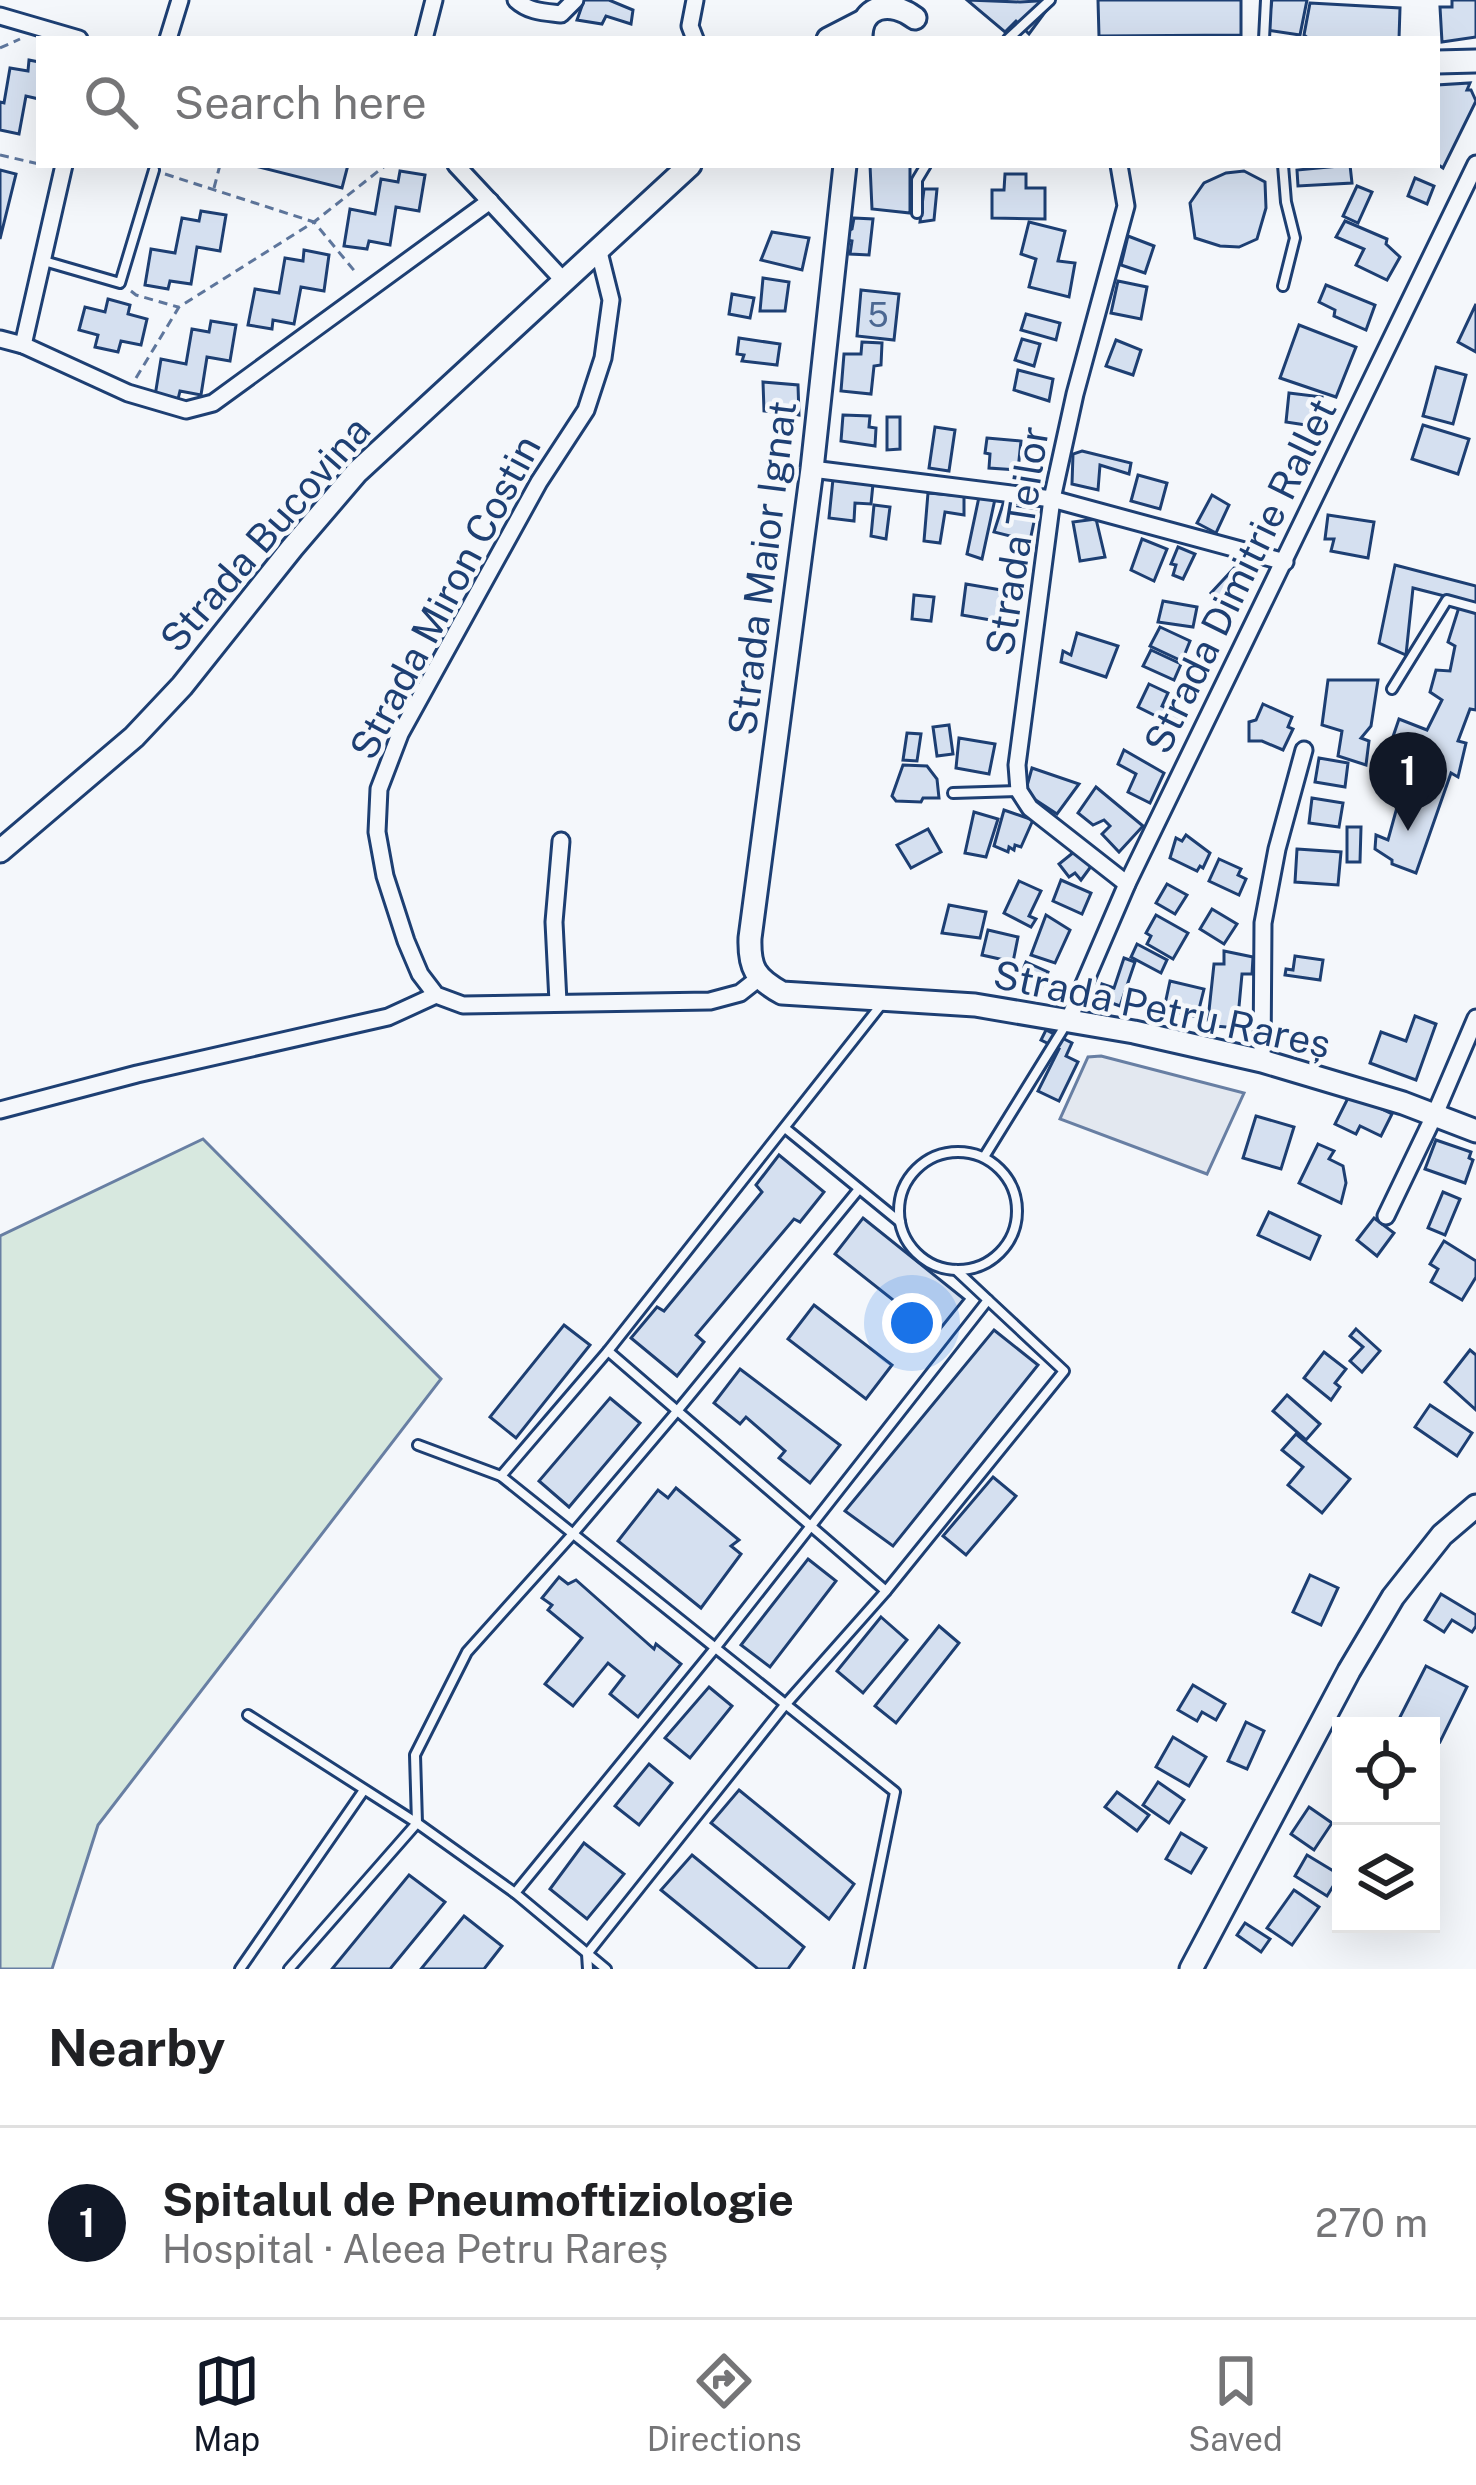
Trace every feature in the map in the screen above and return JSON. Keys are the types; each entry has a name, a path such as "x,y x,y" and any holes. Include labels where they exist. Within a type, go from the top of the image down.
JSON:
{"main road":[{"path":"834,36 893,4 909,11 919,25"},
{"path":"1440,62 1476,61"},
{"name":"Strada Bucovina","path":"0,850 134,737 182,686 357,472 687,168"},
{"name":"Strada Maior Ignat","path":"759,978 749,960 750,938 812,469 845,168"},
{"name":"Strada Petru Rareș","path":"759,978 782,993 975,1004 1069,1019 1262,1061 1436,1114 1476,1131"},
{"path":"1191,1969 1349,1671 1393,1598 1442,1535 1476,1505"}],"street":[{"path":"169,36 180,0"},
{"path":"425,36 434,0"},
{"path":"516,0 536,12 561,14 575,0"},
{"path":"694,0 690,26 694,36"},
{"path":"3,20 67,36"},
{"name":"Strada Dimitrie Rallet","path":"1069,1019 1127,884 1476,164"},
{"path":"23,345 63,168"},
{"path":"459,168 563,280"},
{"name":"Strada Teilor","path":"1019,791 1017,765 1052,499 1126,206 1120,168"},
{"path":"0,339 128,393 186,410 212,403 490,201"},
{"name":"Strada Miron Costin","path":"436,995 420,974 385,876 377,832 379,789 400,734 539,482 586,410 603,358 611,300 598,248"},
{"path":"812,469 1052,499 1285,562"},
{"path":"1262,1061 1263,923 1276,849 1304,750"},
{"path":"1019,791 1030,808 1127,884"},
{"path":"558,1002 554,922 561,841"},
{"path":"0,1110 137,1073 388,1017 436,995 463,1004 710,1001 740,993 759,978"},
{"path":"1386,1216 1476,1018"}],"lane":[{"path":"1011,36 1049,0"},
{"path":"1264,36 1266,0"},
{"path":"917,213 917,180 924,168"},
{"path":"1283,168 1295,238 1283,286"},
{"path":"42,261 120,283 154,170"},
{"path":"1391,689 1448,600 1476,608"},
{"path":"953,794 1019,791"},
{"path":"501,1477 608,1351 886,999"},
{"path":"984,1157 1069,1019"},
{"path":"785,1128 901,1222"},
{"path":"966,1152 984,1157 1010,1181 1016,1198 1013,1233 991,1261 956,1270 937,1266 920,1256 908,1240 901,1222 905,1185 930,1159 966,1152"},
{"path":"289,1969 417,1823 415,1755 467,1652 678,1410 859,1189"},
{"path":"588,1969 587,1954 784,1705 886,1591 1064,1371 956,1270"},
{"path":"515,1893 811,1528 988,1300"},
{"path":"608,1351 886,1591"},
{"path":"418,1445 501,1477 895,1792 859,1969"},
{"path":"248,1715 417,1823 515,1893 606,1969"},
{"path":"240,1969 364,1790"}],"path":[{"path":"0,155 36,163"},
{"path":"214,190 219,168"},
{"path":"128,393 179,307 314,222 382,168"},
{"path":"154,170 314,222 370,290"},
{"path":"120,283 136,296 179,307"}],"shaded area":[{"path":"1101,1056 1244,1093 1207,1174 1060,1119 1088,1057"},
{"path":"203,1139 441,1379 98,1825 52,1969 0,1969 0,1236"}],"building":[{"path":"584,0 609,0 633,10 631,24 606,16 602,24 577,20"},
{"path":"967,0 1054,0 1029,34 1016,21 1005,32"},
{"path":"1098,0 1241,0 1241,35 1099,36"},
{"path":"1272,0 1307,0 1300,35 1267,30"},
{"path":"1452,0 1476,0 1476,37 1442,42 1440,7 1452,7"},
{"path":"1310,3 1400,8 1399,36 1304,35"},
{"path":"29,60 36,61 36,98 26,96 19,134 0,130 0,102 4,103 10,68 28,71"},
{"path":"1470,83 1467,90 1476,101 1443,168 1440,166 1440,85"},
{"path":"263,168 347,168 342,188"},
{"path":"870,168 910,168 910,213 872,209"},
{"path":"1350,168 1352,183 1298,186 1297,170"},
{"path":"0,170 16,174 0,239"},
{"path":"400,171 425,175 419,211 396,207 390,245 369,241 367,249 344,246 350,209 375,214 381,179 398,182"},
{"path":"1244,171 1265,182 1266,208 1257,239 1239,247 1195,238 1190,203 1204,183"},
{"path":"1005,174 1026,174 1026,188 1045,188 1045,219 992,218 992,190 1004,190"},
{"path":"1415,178 1434,186 1427,204 1408,196"},
{"path":"1357,186 1372,192 1358,223 1343,216"},
{"path":"924,189 937,189 934,220 920,222"},
{"path":"201,211 226,215 220,251 197,247 191,284 170,281 168,289 145,285 151,249 175,253 182,218 199,221"},
{"path":"854,218 873,219 869,255 850,254 848,231"},
{"path":"1345,221 1387,239 1386,244 1400,257 1387,280 1356,265 1364,249 1336,237"},
{"path":"1029,222 1065,231 1058,261 1075,263 1069,297 1029,287 1036,259 1021,254"},
{"path":"772,232 809,238 802,270 761,260"},
{"path":"1128,236 1154,246 1145,273 1121,265"},
{"path":"304,250 329,255 324,291 301,287 294,324 273,320 272,329 248,325 255,289 279,293 285,258 303,261"},
{"path":"763,278 789,282 785,311 760,311"},
{"path":"1118,281 1147,287 1141,319 1111,313"},
{"path":"1326,285 1375,305 1366,330 1334,316 1335,310 1319,302"},
{"path":"861,290 899,294 894,340 857,336"},
{"path":"732,294 754,298 750,318 729,314"},
{"path":"108,299 130,305 128,314 147,319 141,345 121,341 118,352 95,347 98,335 79,330 85,307 105,312"},
{"path":"1476,304 1476,352 1458,342"},
{"path":"1026,314 1060,323 1056,340 1021,330"},
{"path":"211,321 236,325 230,361 207,357 201,395 180,391 178,399 155,396 161,359 186,364 192,329 209,332"},
{"path":"1299,325 1356,347 1336,397 1280,378"},
{"path":"739,338 780,344 777,365 742,361 744,355 737,354"},
{"path":"1022,339 1040,344 1034,366 1015,360"},
{"path":"1116,340 1141,350 1133,375 1106,366"},
{"path":"862,342 882,343 881,365 874,366 871,394 841,391 844,354 861,354"},
{"path":"1436,367 1466,375 1453,424 1423,416"},
{"path":"1018,370 1053,379 1049,401 1014,390"},
{"path":"763,382 798,385 799,415 764,411"},
{"path":"1289,393 1322,397 1319,427 1286,422"},
{"path":"843,415 870,416 869,427 876,428 875,446 841,441"},
{"path":"887,417 900,417 900,449 887,450"},
{"path":"1423,425 1469,439 1458,474 1412,459"},
{"path":"935,427 955,430 949,471 929,468"},
{"path":"987,438 1021,441 1018,470 989,468"},
{"path":"1082,451 1131,463 1129,474 1100,465 1098,490 1072,484 1073,454"},
{"path":"1138,475 1167,483 1160,509 1131,501"},
{"path":"833,479 873,484 871,504 855,503 854,521 829,518"},
{"path":"928,493 964,496 964,515 945,512 940,543 924,541"},
{"path":"1212,495 1229,505 1216,533 1197,523"},
{"path":"979,497 995,499 982,559 967,554"},
{"path":"1003,504 1036,512 1030,541 994,532"},
{"path":"874,505 890,507 886,539 871,536"},
{"path":"1328,515 1374,522 1368,558 1331,551 1334,539 1325,539"},
{"path":"1096,519 1105,557 1080,561 1073,522"},
{"path":"1142,539 1167,549 1154,581 1131,570"},
{"path":"1178,547 1195,554 1183,579 1173,575 1176,565 1171,564"},
{"path":"1237,565 1253,580 1225,607 1211,593"},
{"path":"1395,565 1476,586 1476,604 1413,588 1406,655 1379,643"},
{"path":"966,584 1007,591 1002,622 962,615"},
{"path":"914,595 934,597 931,621 912,619"},
{"path":"1163,601 1197,607 1193,627 1158,622"},
{"path":"1460,604 1476,610 1476,710 1470,709 1458,741 1466,743 1458,777 1451,773 1416,873 1392,864 1375,849 1376,835 1388,840 1404,782 1382,769 1399,719 1427,730 1442,700 1430,692 1436,670 1450,671 1455,646 1448,642"},
{"path":"1160,627 1190,641 1182,661 1150,646"},
{"path":"1077,633 1118,646 1106,677 1061,662 1063,651 1071,655"},
{"path":"1151,650 1181,664 1174,680 1143,666"},
{"path":"1328,680 1378,680 1371,726 1361,738 1369,741 1366,765 1338,756 1342,731 1322,725"},
{"path":"1149,684 1168,693 1162,706 1188,718 1182,729 1138,707"},
{"path":"1263,704 1292,717 1288,727 1293,729 1283,750 1249,741 1249,722 1256,720"},
{"path":"949,725 953,754 937,756 933,727"},
{"path":"907,733 921,734 917,761 903,760"},
{"path":"959,738 995,744 989,774 956,768"},
{"path":"1124,750 1164,773 1150,803 1128,792 1136,774 1118,764"},
{"path":"1319,758 1348,763 1345,787 1315,782"},
{"path":"903,765 927,766 937,779 939,798 896,801 892,796"},
{"path":"1032,768 1079,784 1057,814 1025,793"},
{"path":"1096,787 1143,826 1119,852 1102,834 1110,826 1104,820 1093,825 1078,813"},
{"path":"1312,798 1343,803 1339,827 1309,823"},
{"path":"1004,810 1033,820 1021,847 1009,847 1008,852 994,846"},
{"path":"974,812 998,819 986,857 965,853"},
{"path":"1347,827 1361,827 1360,862 1347,862"},
{"path":"928,829 941,852 911,868 897,845"},
{"path":"1186,835 1210,853 1197,871 1170,858 1176,838 1182,841"},
{"path":"1297,849 1341,852 1338,885 1295,882"},
{"path":"1074,852 1092,865 1081,880 1075,873 1069,877 1059,864"},
{"path":"1219,859 1241,869 1238,875 1246,879 1239,895 1209,881"},
{"path":"1061,880 1091,893 1082,914 1053,901"},
{"path":"1019,881 1041,891 1029,916 1036,919 1031,927 1004,913"},
{"path":"1167,884 1187,895 1175,914 1156,903"},
{"path":"949,905 986,912 980,938 942,933"},
{"path":"1212,909 1237,924 1224,944 1200,929"},
{"path":"1046,915 1070,930 1055,963 1031,955"},
{"path":"1156,915 1188,933 1173,959 1147,944 1151,936 1146,933"},
{"path":"988,930 1018,937 1013,962 982,955"},
{"path":"1137,944 1167,960 1161,973 1131,957"},
{"path":"1224,951 1253,957 1252,974 1242,974 1237,1028 1215,1026 1216,1020 1208,1020 1214,964 1224,964"},
{"path":"1295,956 1323,960 1320,980 1285,975 1286,969 1293,970"},
{"path":"1124,958 1135,962 1120,1006 1098,998 1102,984 1114,988"},
{"path":"1026,962 1048,972 1039,994 1017,984"},
{"path":"1170,981 1204,989 1197,1017 1164,1009"},
{"path":"1415,1016 1436,1024 1416,1080 1370,1063 1381,1032 1406,1041"},
{"path":"1046,1030 1072,1043 1066,1056 1078,1062 1059,1101 1038,1091 1059,1049 1041,1040"},
{"path":"1350,1094 1392,1114 1381,1136 1360,1126 1356,1134 1335,1124"},
{"path":"1256,1116 1294,1127 1281,1169 1243,1158"},
{"path":"1436,1140 1471,1152 1465,1183 1425,1169"},
{"path":"1318,1144 1334,1151 1329,1159 1343,1166 1346,1183 1341,1203 1299,1183"},
{"path":"779,1155 824,1192 800,1222 794,1219 696,1335 704,1342 677,1376 631,1338 657,1307 664,1311 762,1192 756,1185"},
{"path":"1443,1192 1460,1199 1445,1235 1428,1228"},
{"path":"1269,1212 1320,1236 1310,1259 1258,1235"},
{"path":"863,1218 964,1299 936,1334 835,1254"},
{"path":"1374,1218 1394,1233 1377,1256 1357,1240"},
{"path":"1444,1241 1476,1261 1476,1277 1462,1300 1431,1282 1438,1269 1430,1264"},
{"path":"814,1305 892,1365 866,1399 788,1339"},
{"path":"564,1325 590,1345 516,1438 490,1417"},
{"path":"1356,1329 1380,1351 1362,1372 1350,1361 1363,1347 1350,1336"},
{"path":"994,1330 1038,1365 893,1546 845,1511"},
{"path":"1470,1350 1476,1355 1476,1410 1445,1382"},
{"path":"1324,1352 1346,1369 1335,1383 1340,1387 1331,1400 1304,1378"},
{"path":"740,1369 840,1445 810,1483 779,1458 785,1451 746,1417 740,1424 714,1403"},
{"path":"1287,1395 1320,1424 1306,1440 1273,1411"},
{"path":"610,1398 640,1423 569,1507 539,1481"},
{"path":"1430,1405 1472,1433 1457,1456 1415,1427"},
{"path":"1296,1434 1350,1479 1322,1513 1288,1485 1303,1467 1282,1450"},
{"path":"993,1477 1016,1496 966,1555 943,1536"},
{"path":"676,1488 739,1540 731,1546 741,1554 701,1608 618,1541 658,1490 668,1498"},
{"path":"808,1559 836,1581 770,1667 741,1645"},
{"path":"1310,1575 1338,1588 1321,1625 1293,1612"},
{"path":"559,1577 568,1584 576,1580 654,1649 656,1644 681,1664 638,1717 610,1694 624,1676 608,1663 573,1706 545,1684 582,1638 548,1610 552,1605 542,1598"},
{"path":"1441,1594 1476,1615 1472,1632 1452,1620 1444,1632 1425,1620"},
{"path":"881,1617 907,1640 863,1693 837,1671"},
{"path":"939,1626 959,1643 896,1723 875,1706"},
{"path":"1426,1666 1467,1687 1440,1742 1440,1717 1400,1717"},
{"path":"1193,1685 1225,1704 1216,1720 1202,1712 1197,1721 1178,1710"},
{"path":"709,1687 732,1706 690,1758 665,1738"},
{"path":"1246,1722 1264,1731 1247,1769 1228,1761"},
{"path":"1173,1737 1206,1757 1189,1786 1156,1767"},
{"path":"649,1764 672,1783 639,1825 615,1806"},
{"path":"1158,1782 1184,1800 1169,1823 1143,1805"},
{"path":"739,1790 854,1884 829,1919 711,1823"},
{"path":"1117,1792 1149,1815 1137,1831 1105,1807"},
{"path":"1309,1807 1332,1823 1314,1850 1291,1834"},
{"path":"1181,1833 1206,1848 1191,1873 1166,1859"},
{"path":"584,1843 624,1874 587,1919 550,1889"},
{"path":"692,1855 804,1947 788,1969 758,1969 661,1890"},
{"path":"1307,1855 1332,1870 1332,1888 1327,1896 1295,1876"},
{"path":"409,1875 445,1902 390,1969 332,1969"},
{"path":"1294,1890 1319,1907 1292,1945 1267,1928"},
{"path":"464,1916 502,1946 484,1969 421,1969"},
{"path":"1245,1923 1270,1939 1261,1952 1237,1935"}],"place":[{"name":"Spitalul de Pneumoftiziologie","path":"1408,831"}]}
